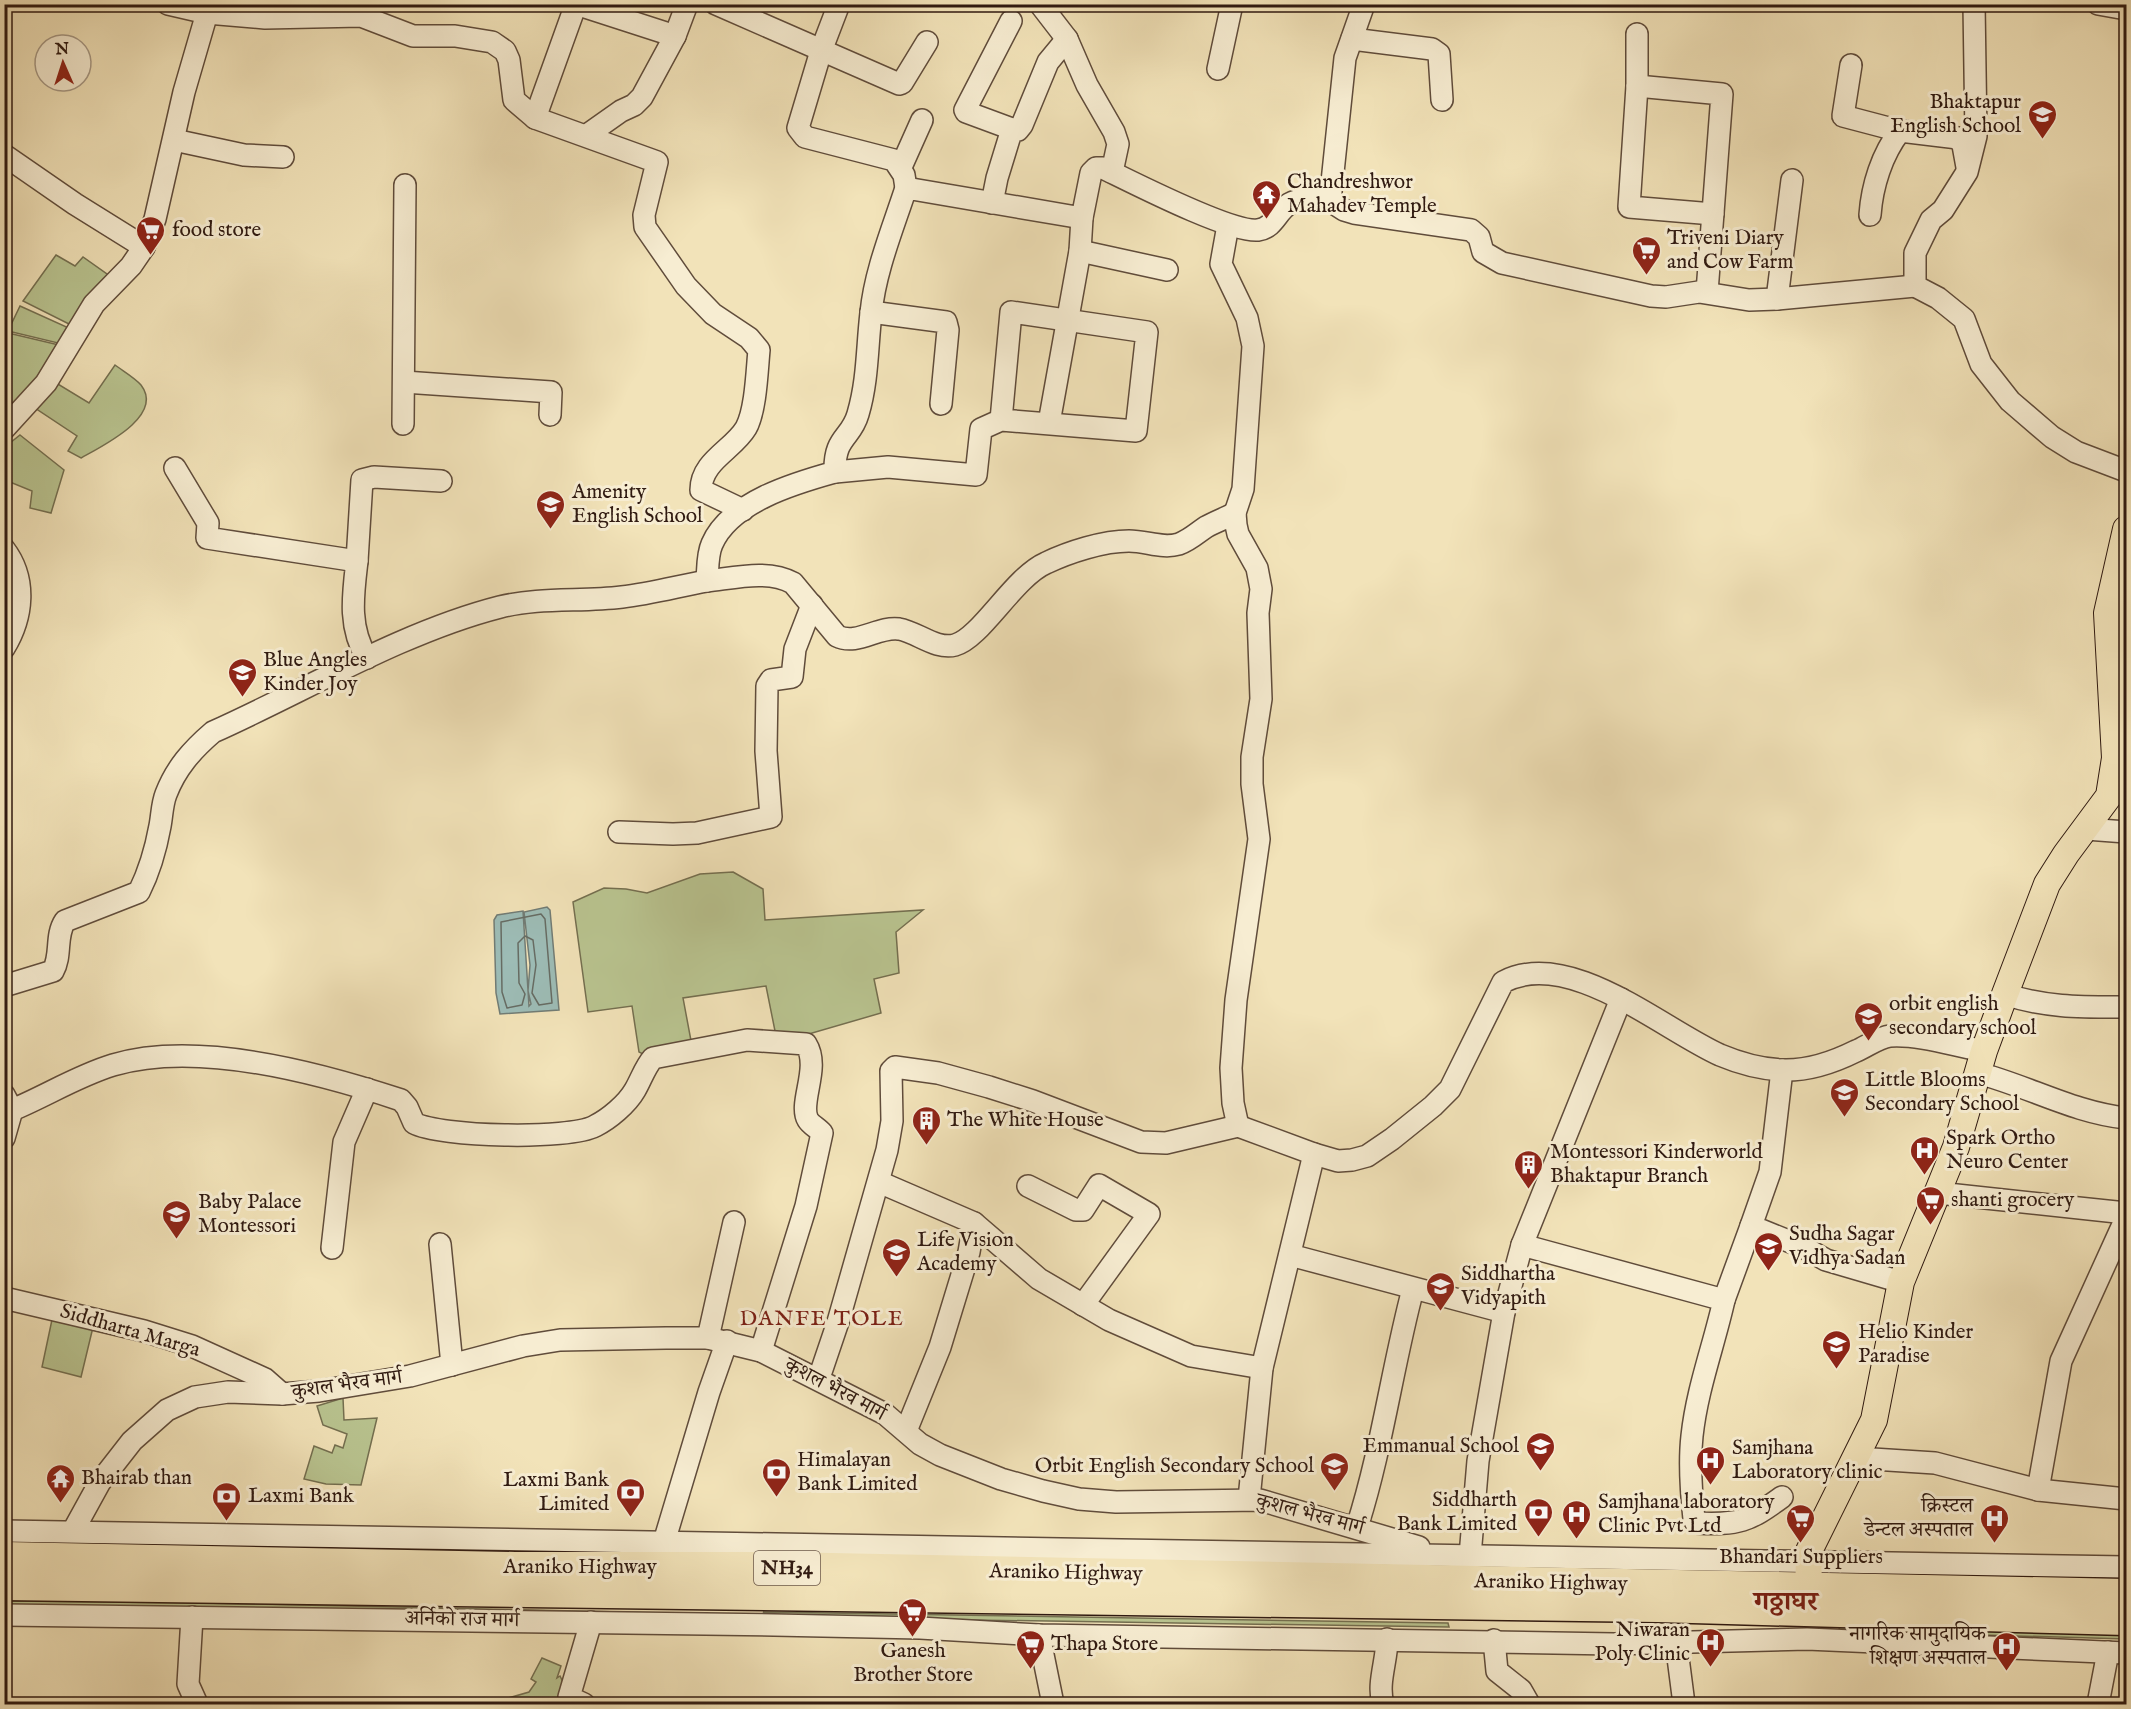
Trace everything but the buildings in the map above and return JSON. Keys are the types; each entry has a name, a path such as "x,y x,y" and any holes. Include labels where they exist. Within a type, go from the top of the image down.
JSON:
{"highway":[{"name":"Araniko Highway","path":"4,1557 385,1565 781,1568 1808,1586 2127,1594"},
{"name":"Araniko Highway","path":"4,1585 1808,1586 2127,1620"}],"main road":[{"path":"1808,1586 1812,1541 1857,1458 1874,1420 1880,1399 1901,1282 1956,1147 1981,1062 2005,994 2047,884 2109,796 2113,777 2113,698 2107,613 2127,529"}],"street":[{"path":"168,4 207,13 265,18 363,10 413,36 477,38 500,46 509,60 514,100 536,118 657,162 645,215 645,226 686,286 713,314 749,338 759,350 746,427 709,466 701,481 701,490 743,510"},
{"path":"536,118 576,4 675,36"},
{"path":"587,135 638,102 675,36 687,4"},
{"path":"716,4 750,12 821,51 899,84 902,83 927,42"},
{"path":"836,472 835,454 858,415 869,358 871,312 906,188 901,167 894,160 799,134 798,128 821,51 839,4"},
{"path":"1040,4 1067,39 1087,85 1114,132 1118,144 1112,172"},
{"path":"1218,69 1232,4"},
{"path":"1330,201 1346,58 1364,4"},
{"path":"1915,286 1916,253 1931,220 1943,210 1967,172 1976,136 1974,4"},
{"path":"2098,4 2127,9"},
{"path":"4,429 46,384 94,304 131,266 144,247 155,219 184,92 207,13"},
{"path":"1011,21 965,110 1012,129 1018,130 1022,125 1048,62 1067,39"},
{"path":"1637,34 1637,86 1629,207 1713,214"},
{"path":"1352,39 1432,49 1439,54 1442,100"},
{"path":"1851,65 1843,116 1900,131 1958,138 1963,145 1967,172"},
{"path":"1637,86 1722,94 1707,292"},
{"path":"901,167 922,120"},
{"path":"992,203 996,178 1012,129"},
{"path":"1870,215 1872,190 1893,140 1900,131"},
{"path":"174,140 243,154 283,157"},
{"path":"4,155 75,204 144,247"},
{"path":"1049,423 1080,251 1082,218 1091,173 1096,168 1112,172 1228,225 1259,230 1270,225 1286,205 1297,201 1330,201 1354,213 1471,230 1479,237 1483,252 1502,263 1650,296 1707,292 1749,300 1777,299 1915,286 1938,298 1964,319 1981,364 2010,401 2052,437 2076,452 2127,471"},
{"path":"1777,299 1792,180"},
{"path":"402,424 405,185"},
{"path":"906,188 1082,218"},
{"path":"1228,225 1221,264 1247,318 1253,346 1245,433 1243,489 1235,513 1238,534 1257,568 1261,589 1257,613 1261,699 1252,757 1252,784 1259,839 1236,1000 1231,1068 1233,1103 1238,1126"},
{"path":"1080,251 1167,270"},
{"path":"871,312 946,322 948,330 941,404"},
{"path":"707,581 711,546 719,532 743,510 781,489 836,472 888,467 976,475 981,429 1001,420 1136,431 1148,332 1011,312 1001,420"},
{"path":"404,382 551,392 550,415"},
{"path":"175,468 208,523 207,538 357,561"},
{"path":"367,658 357,643 352,612 362,480 384,477 441,481"},
{"path":"4,986 53,971 58,963 60,928 65,921 139,892 146,878 160,828 165,795 179,767 192,750 213,732 367,658 460,619 501,607 535,601 622,597 707,581 761,575 784,578 793,583 837,636 844,639 852,639 886,629 898,629 943,645 953,646 969,636 1027,575 1045,563 1090,548 1127,541 1156,546 1179,544 1235,513"},
{"path":"4,549 16,564 20,588 15,627 4,648"},
{"path":"619,832 698,833 771,817 765,751 767,686 771,680 792,677 795,648 812,605"},
{"path":"2086,829 2127,832"},
{"path":"819,1378 879,1182 892,1120 891,1071 895,1067 938,1073 989,1087 1034,1101 1142,1142 1166,1143 1238,1126 1338,1161 1367,1156 1433,1106 1450,1089 1503,982 1518,974 1535,972 1558,976 1621,999 1719,1054 1750,1065 1782,1070 1805,1069 1848,1056 1888,1036 1981,1062 2017,1083 2092,1112 2127,1118"},
{"path":"2005,994 2026,1001 2065,1006 2127,1007"},
{"path":"1470,1556 1478,1461 1504,1312 1522,1245 1621,999"},
{"path":"4,1138 8,1103 114,1065 161,1058 237,1060 341,1081 401,1100 414,1123 435,1131 488,1135 583,1130 594,1126 622,1106 634,1092 653,1058 747,1040 806,1044 812,1057 807,1120 822,1133 806,1206 761,1351"},
{"path":"1782,1070 1770,1172 1724,1300 1698,1402 1692,1436 1690,1474 1696,1523 1733,1525 1763,1511 1782,1497"},
{"path":"332,1248 344,1142 367,1089"},
{"path":"1249,1499 1262,1368 1314,1154"},
{"path":"879,1182 974,1223 1039,1280 1156,1342 1191,1356 1262,1368"},
{"path":"1028,1186 1076,1210 1083,1210 1099,1185 1149,1214 1083,1305"},
{"path":"1938,1192 2127,1213"},
{"path":"2038,1490 2061,1361 2127,1218"},
{"path":"664,1542 709,1392 734,1222"},
{"path":"906,1431 940,1347 969,1252 974,1223"},
{"path":"1751,1226 1803,1247 1826,1260 1901,1282"},
{"path":"440,1244 452,1365"},
{"path":"1522,1245 1724,1300"},
{"path":"1290,1256 1504,1312"},
{"path":"1357,1527 1374,1476 1399,1342 1413,1289"},
{"name":"Siddharta Marga","path":"4,1298 144,1330 192,1346 265,1379 282,1394"},
{"name":"कुशल‌ भैरव मार्ग","path":"73,1531 100,1482 132,1440 167,1410 195,1397 216,1392 282,1394 319,1391 383,1381 512,1349 560,1340 718,1340 761,1351 819,1378 885,1414 920,1444 940,1455 1001,1479 1079,1499 1116,1502 1249,1499 1290,1507 1443,1554"},
{"path":"1857,1458 1935,1463 2038,1490 2127,1499"},
{"path":"4,1531 1443,1554 1808,1586 2127,1567"},
{"path":"1807,1639 1808,1586"},
{"name":"अर्निको राज मार्ग","path":"4,1615 920,1628 1039,1635 1494,1640 1614,1644 1807,1639 2117,1652"},
{"path":"192,1617 188,1684 197,1704"},
{"path":"572,1702 591,1623"},
{"path":"1039,1635 1053,1704"},
{"path":"1383,1704 1380,1686 1387,1655 1387,1639"},
{"path":"1494,1640 1497,1671 1521,1690 1529,1704"},
{"path":"1676,1642 1684,1704"},
{"path":"2098,1704 2117,1652"}],"green space":[{"path":"56,255 75,266 83,257 114,279 75,327 23,301"},
{"path":"20,306 71,329 62,344 8,331"},
{"path":"4,332 59,345 42,378 4,414"},
{"path":"115,365 141,385 146,397 145,408 128,429 81,458 68,451 77,436 35,408 53,381 89,403"},
{"path":"20,435 64,470 51,513 30,508 32,491 5,480 5,447"},
{"path":"733,872 763,889 765,920 923,910 896,932 899,973 874,979 881,1013 795,1038 776,1036 766,986 683,998 692,1046 645,1055 639,1052 632,1006 588,1012 573,902 604,888 647,893 700,874"},
{"path":"53,1315 94,1323 81,1377 42,1367"},
{"path":"343,1398 344,1420 377,1418 361,1485 326,1484 304,1479 314,1446 332,1453 335,1445 343,1448 347,1434 323,1425 317,1406"},
{"path":"5,1601 667,1613 636,1618 5,1605"},
{"path":"763,1612 1448,1623 1449,1627 772,1617"},
{"path":"1838,1624 2126,1631 2126,1639 1840,1631"},
{"path":"542,1658 561,1666 557,1678 560,1676 565,1686 556,1704 486,1704 488,1700 498,1701 529,1692 536,1682 531,1679"}],"water":[{"path":"547,907 550,910 559,1010 500,1014 496,993 494,920 497,915 523,911 528,991 530,965 524,912"}],"place":[{"name":"Bhaktapur English School","path":"2042,140"},
{"name":"Chandreshwor Mahadev Temple","path":"1266,220"},
{"name":"food store","path":"151,256"},
{"name":"Triveni Diary and Cow Farm","path":"1646,276"},
{"name":"Amenity English School","path":"551,530"},
{"name":"Blue Angles Kinder Joy","path":"242,698"},
{"name":"orbit english secondary school","path":"1868,1042"},
{"name":"Little Blooms Secondary School","path":"1844,1118"},
{"name":"The White House","path":"926,1146"},
{"name":"Spark Ortho Neuro Center","path":"1925,1176"},
{"name":"Montessori Kinderworld Bhaktapur Branch","path":"1529,1190"},
{"name":"shanti grocery","path":"1930,1226"},
{"name":"Baby Palace Montessori","path":"177,1240"},
{"name":"Sudha Sagar Vidhya Sadan","path":"1768,1272"},
{"name":"Life Vision Academy","path":"896,1278"},
{"name":"Siddhartha Vidyapith","path":"1440,1312"},
{"name":"Helio Kinder Paradise","path":"1837,1370"},
{"name":"Emmanual School","path":"1540,1472"},
{"name":"Samjhana Laboratory clinic","path":"1711,1486"},
{"name":"Orbit English Secondary School","path":"1335,1492"},
{"name":"Himalayan Bank Limited","path":"776,1498"},
{"name":"Bhairab than","path":"60,1504"},
{"name":"Laxmi Bank Limited","path":"630,1518"},
{"name":"Laxmi Bank","path":"227,1522"},
{"name":"Siddharth Bank Limited","path":"1538,1538"},
{"name":"Samjhana laboratory Clinic Pvt Ltd","path":"1577,1540"},
{"name":"Bhandari Suppliers","path":"1801,1544"},
{"name":"क्रिस्टल डेन्टल अस्पताल","path":"1994,1544"},
{"name":"Ganesh Brother Store","path":"913,1638"},
{"name":"Niwaran Poly Clinic","path":"1711,1668"},
{"name":"Thapa Store","path":"1030,1670"},
{"name":"नागरिक सामुदायिक शिक्षण अस्पताल","path":"2007,1672"}],"district":[{"name":"DANFE TOLE","path":"822,1319"},
{"name":"गठ्ठाघर","path":"1786,1603"}]}
